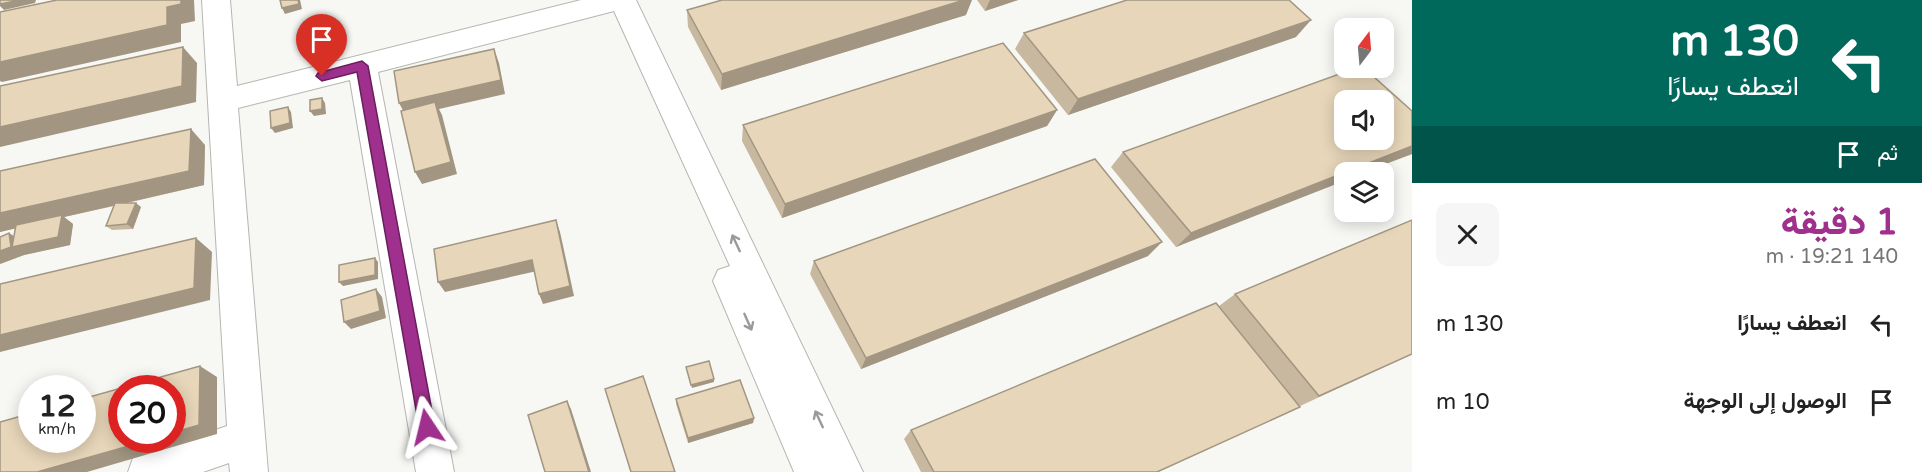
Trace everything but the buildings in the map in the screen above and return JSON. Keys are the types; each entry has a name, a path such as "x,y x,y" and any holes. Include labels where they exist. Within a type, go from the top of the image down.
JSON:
{"lane":[{"path":"147,472 248,455 216,0"},
{"path":"222,101 613,1"},
{"path":"613,1 814,472"},
{"path":"613,1 844,472"},
{"path":"362,66 435,472"}],"route":[{"path":"322,76 362,66 427,427"}]}
